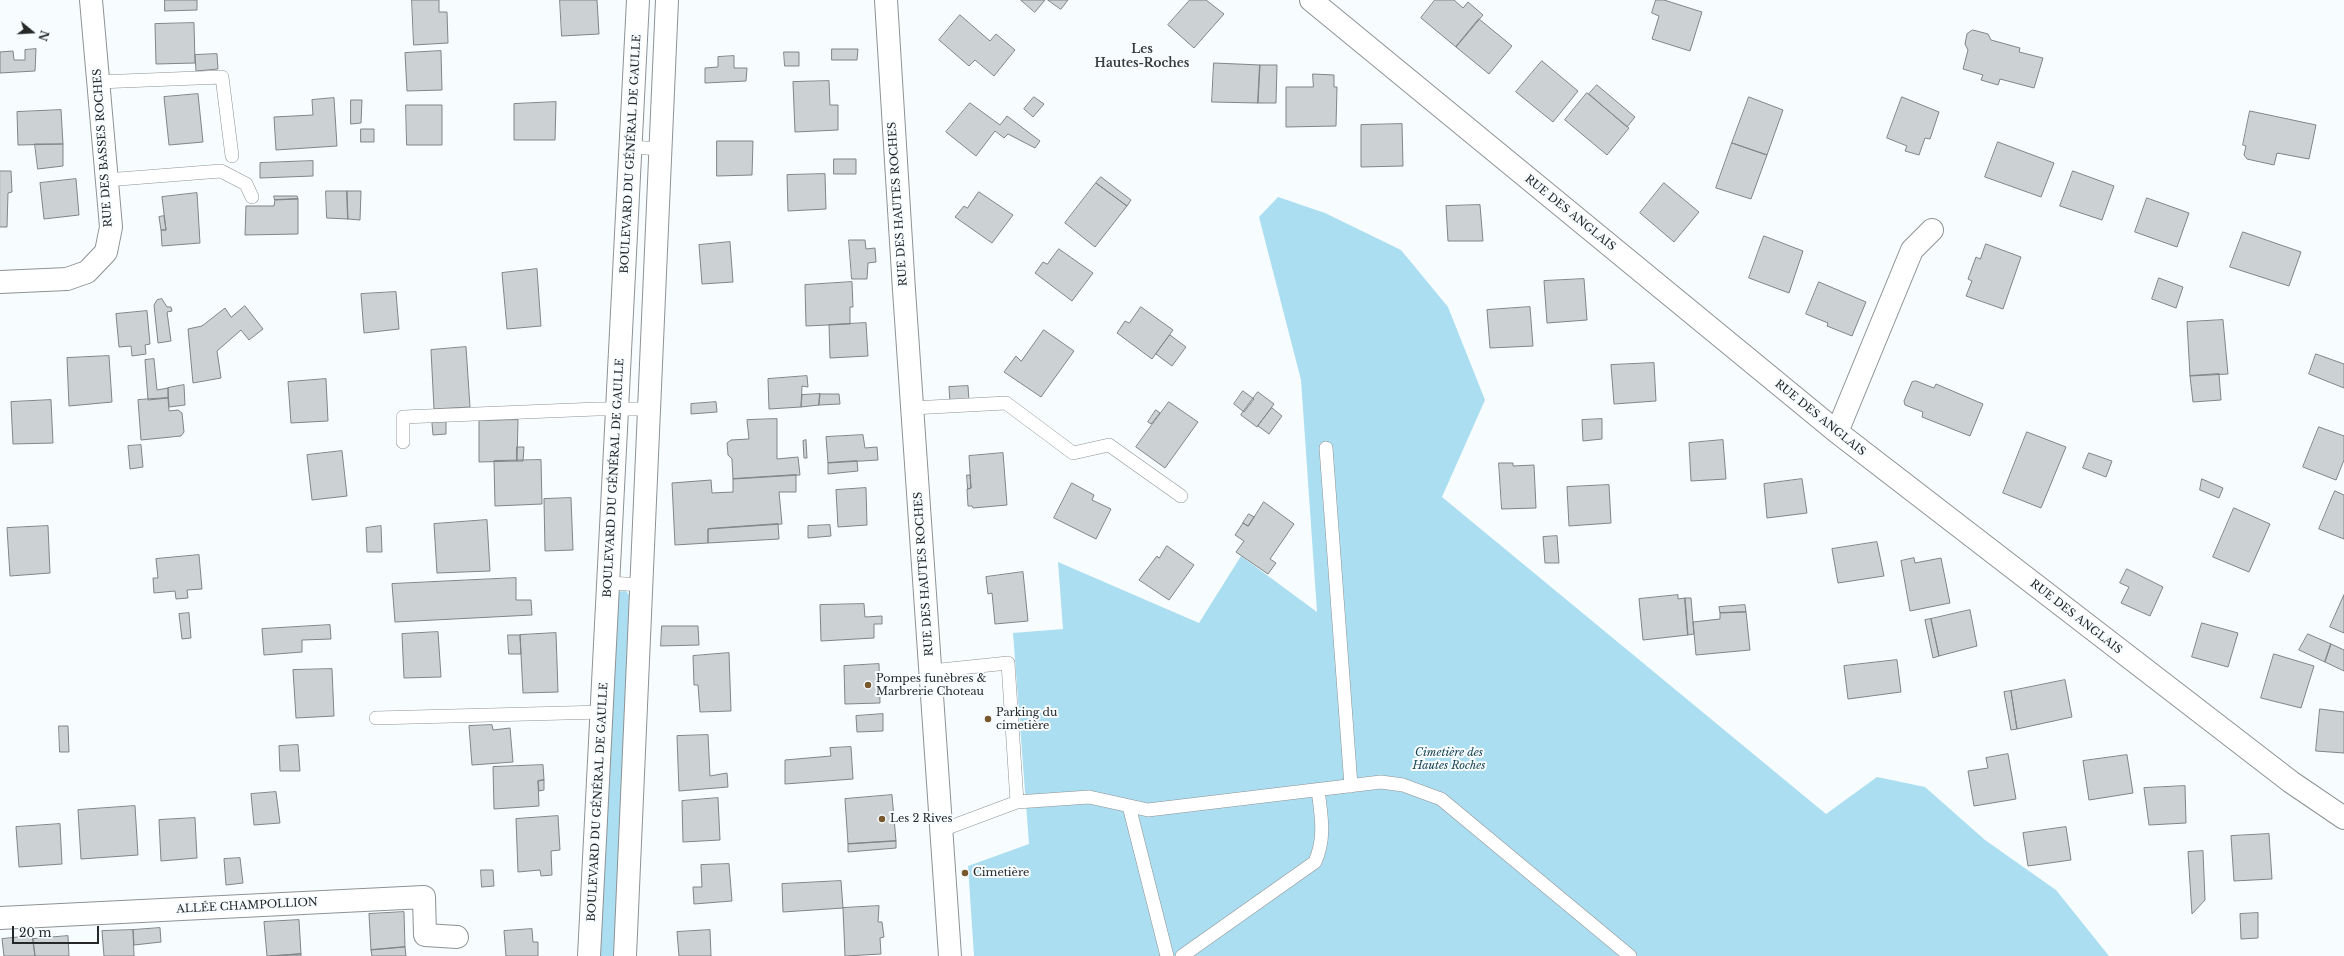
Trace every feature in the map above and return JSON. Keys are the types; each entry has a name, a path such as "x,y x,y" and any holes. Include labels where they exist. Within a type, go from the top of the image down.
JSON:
{"street":[{"name":"RUE DES BASSES ROCHES","path":"0,282 67,279 87,272 106,252 111,227 91,0"},
{"name":"BOULEVARD DU GÉNÉRAL DE GAULLE","path":"590,956 638,0"},
{"path":"625,956 667,0"},
{"name":"RUE DES HAUTES ROCHES","path":"886,0 912,408 950,956"},
{"name":"RUE DES ANGLAIS","path":"1311,0 1837,432 2291,782 2344,818"},
{"path":"1837,432 1912,250 1932,230"},
{"name":"ALLÉE CHAMPOLLION","path":"0,918 424,897 425,936 457,937"}],"lane":[{"path":"98,82 222,77 232,156"},
{"path":"631,147 661,149"},
{"path":"106,180 221,171 246,184 252,197"},
{"path":"912,408 1006,403 1073,453 1110,445 1181,496"},
{"path":"403,442 403,417 597,409 648,409"},
{"path":"1326,448 1351,786"},
{"path":"609,583 642,585"},
{"path":"931,671 1008,663 1017,802"},
{"path":"376,718 603,712"},
{"path":"942,830 1017,802 1089,797 1148,810 1381,782 1403,785 1440,799 1630,956"},
{"path":"1182,956 1315,862 1320,850 1323,832 1318,790"},
{"path":"1129,806 1167,956"}],"green space":[{"name":"Cimetière des Hautes Roches","path":"1278,197 1325,213 1401,250 1448,307 1485,400 1442,497 1826,814 1877,777 1925,787 1985,840 2056,890 2109,956 974,956 968,866 1029,844 1013,633 1063,629 1058,562 1199,623 1241,556 1317,612 1301,380 1259,217"},
{"path":"626,591 630,596 616,956 593,956 614,592"}],"building":[{"path":"165,0 197,0 197,10 165,11"},
{"path":"412,0 439,0 439,12 447,12 448,43 414,45"},
{"path":"560,0 597,0 599,34 562,36"},
{"path":"1021,0 1045,0 1035,12"},
{"path":"1048,0 1068,0 1061,9"},
{"path":"1190,0 1206,0 1224,14 1194,48 1168,25"},
{"path":"1435,0 1454,0 1463,8 1468,2 1483,15 1456,47 1421,18"},
{"path":"1656,0 1664,0 1702,12 1690,51 1652,39 1659,16 1652,13"},
{"path":"960,15 990,41 996,34 1015,50 994,76 975,60 969,66 939,40"},
{"path":"1479,19 1512,46 1489,74 1456,47"},
{"path":"194,23 195,63 156,64 155,24"},
{"path":"1973,30 1988,34 1991,40 2020,48 2019,52 2043,58 2034,88 2000,79 1998,85 1981,80 1983,75 1963,69 1968,50 1965,44 1967,34"},
{"path":"36,49 35,71 0,73 0,52 13,51 14,60 25,60 25,50"},
{"path":"832,49 858,49 857,60 832,60"},
{"path":"441,51 442,90 407,91 405,53"},
{"path":"784,52 799,52 799,66 785,66"},
{"path":"217,54 218,69 196,71 195,55"},
{"path":"734,56 734,68 747,68 746,81 705,83 705,68 718,67 718,57"},
{"path":"1542,61 1578,91 1553,122 1516,92"},
{"path":"1214,63 1260,65 1258,103 1212,102"},
{"path":"1260,65 1277,65 1276,103 1258,103"},
{"path":"1313,74 1334,75 1334,87 1337,87 1336,126 1286,127 1286,87 1313,87"},
{"path":"829,81 830,105 838,105 838,130 795,132 793,82"},
{"path":"1597,85 1635,117 1627,127 1589,94"},
{"path":"1587,93 1629,128 1607,155 1565,120"},
{"path":"198,94 203,142 169,145 164,97"},
{"path":"1034,97 1044,104 1033,117 1024,109"},
{"path":"1749,97 1783,110 1767,155 1732,143"},
{"path":"1902,97 1939,112 1930,139 1925,138 1919,155 1905,151 1907,146 1887,138"},
{"path":"334,98 337,146 276,150 274,117 313,115 312,100"},
{"path":"351,100 362,100 361,123 351,124"},
{"path":"556,102 555,140 514,140 514,104"},
{"path":"970,103 1000,125 1007,116 1040,141 1035,148 1008,134 1004,138 995,131 976,156 946,132"},
{"path":"406,105 442,105 442,145 407,145"},
{"path":"61,110 63,144 18,145 17,112"},
{"path":"2250,111 2316,125 2309,159 2277,153 2274,165 2247,159 2244,155 2246,146 2243,145"},
{"path":"1402,124 1403,166 1361,167 1361,125"},
{"path":"361,129 374,129 374,142 361,142"},
{"path":"717,141 753,141 752,175 717,176"},
{"path":"1998,142 2054,163 2041,197 1985,177"},
{"path":"1732,143 1767,155 1751,199 1716,188"},
{"path":"35,144 63,144 63,166 38,169"},
{"path":"834,159 856,159 856,174 834,174"},
{"path":"313,161 313,176 260,178 260,163"},
{"path":"0,171 11,171 12,192 8,193 7,227 0,227"},
{"path":"2073,171 2114,186 2102,220 2060,206"},
{"path":"825,174 826,209 788,211 787,175"},
{"path":"1101,177 1131,200 1127,206 1096,183"},
{"path":"76,179 79,215 44,219 40,183"},
{"path":"1096,183 1127,206 1095,247 1065,223"},
{"path":"1664,183 1699,212 1674,242 1640,213"},
{"path":"326,191 347,191 348,219 327,218"},
{"path":"347,191 361,191 360,220 348,219"},
{"path":"979,192 1013,215 992,243 955,217 964,206 967,208"},
{"path":"197,193 200,243 162,246 161,230 166,230 162,197"},
{"path":"274,196 297,196 298,199 275,200"},
{"path":"2147,198 2189,213 2177,247 2135,232"},
{"path":"298,199 298,234 245,235 246,206 274,206 275,200"},
{"path":"1480,205 1483,241 1448,241 1446,206"},
{"path":"164,216 166,230 161,230 159,217"},
{"path":"2243,232 2301,252 2289,286 2230,267"},
{"path":"1764,236 1803,251 1789,293 1749,278"},
{"path":"849,240 865,240 866,249 875,248 876,262 868,263 867,279 852,279"},
{"path":"730,242 733,282 702,284 699,245"},
{"path":"1986,244 2021,257 2003,309 1966,296 1972,281 1968,279 1976,257 1980,259"},
{"path":"1059,249 1093,273 1072,301 1035,273 1043,262 1047,264"},
{"path":"537,269 541,326 507,329 502,273"},
{"path":"2159,278 2183,287 2176,308 2152,299"},
{"path":"1584,279 1587,320 1547,323 1544,281"},
{"path":"852,282 853,307 850,307 850,324 806,326 805,285"},
{"path":"1819,282 1866,302 1852,336 1827,326 1828,323 1806,314"},
{"path":"396,292 399,329 364,333 361,294"},
{"path":"162,299 167,307 171,307 172,311 167,312 171,341 158,343 154,305 157,300"},
{"path":"245,306 263,329 249,340 241,330 217,351 221,378 193,383 188,329 202,326 225,308 231,317"},
{"path":"1141,307 1173,330 1152,359 1117,333 1125,321 1129,323"},
{"path":"1530,307 1533,346 1490,348 1487,310"},
{"path":"147,311 150,344 145,345 146,354 132,356 131,346 119,347 116,314"},
{"path":"2223,320 2228,374 2190,376 2187,322"},
{"path":"866,323 868,356 830,358 829,325"},
{"path":"1044,330 1074,351 1041,397 1004,372 1016,356 1021,361"},
{"path":"1170,335 1186,347 1172,366 1156,354"},
{"path":"466,347 470,407 434,409 431,350"},
{"path":"2316,354 2344,364 2344,388 2309,374"},
{"path":"109,356 112,402 69,406 67,358"},
{"path":"154,359 157,390 168,388 168,398 148,400 145,360"},
{"path":"1654,363 1656,401 1614,404 1611,365"},
{"path":"2219,374 2221,400 2193,402 2190,376"},
{"path":"807,376 808,387 802,386 801,407 769,409 768,379"},
{"path":"326,379 328,421 291,423 288,382"},
{"path":"1916,381 1934,388 1936,384 1983,404 1970,436 1922,417 1923,412 1905,405 1904,401 1912,382"},
{"path":"184,385 185,405 169,407 168,388"},
{"path":"968,386 969,402 950,403 949,387"},
{"path":"1243,391 1254,399 1244,412 1234,404"},
{"path":"1258,392 1274,404 1257,427 1241,415"},
{"path":"820,394 839,394 840,404 819,405"},
{"path":"820,394 819,405 801,407 802,395"},
{"path":"168,398 169,411 178,410 182,413 184,432 181,436 141,440 138,400"},
{"path":"51,400 53,443 13,444 11,402"},
{"path":"716,402 717,412 691,414 691,404"},
{"path":"1169,402 1198,422 1165,468 1136,447"},
{"path":"1272,408 1282,416 1269,434 1258,426"},
{"path":"1156,410 1160,413 1151,424 1148,422"},
{"path":"777,419 777,459 798,457 800,475 733,479 732,459 728,455 727,443 731,440 749,439 747,420"},
{"path":"1602,419 1602,439 1583,441 1582,420"},
{"path":"518,420 517,461 479,462 479,421"},
{"path":"446,422 446,434 433,435 432,423"},
{"path":"2319,427 2344,436 2344,460 2336,480 2303,467"},
{"path":"2027,432 2066,447 2041,508 2003,493"},
{"path":"863,435 865,448 877,447 878,460 828,463 826,437"},
{"path":"806,440 807,458 804,458 803,441"},
{"path":"1723,440 1726,479 1691,481 1689,443"},
{"path":"141,445 143,467 130,469 128,446"},
{"path":"517,447 524,447 523,461 517,461"},
{"path":"342,451 347,496 312,500 307,455"},
{"path":"1003,453 1007,505 973,508 972,506 968,506 967,489 971,488 969,456"},
{"path":"2089,453 2112,461 2106,477 2083,468"},
{"path":"541,460 542,504 495,506 494,461"},
{"path":"857,461 858,471 828,474 828,463"},
{"path":"1499,463 1513,463 1513,466 1534,465 1536,508 1502,509"},
{"path":"796,475 796,492 779,492 782,524 708,529 708,543 675,545 672,483 711,480 712,493 733,492 733,479"},
{"path":"967,475 970,475 971,488 968,489"},
{"path":"1802,479 1807,513 1767,518 1764,484"},
{"path":"2202,479 2223,488 2219,498 2200,490"},
{"path":"1072,483 1094,495 1092,500 1111,509 1096,539 1054,518"},
{"path":"1609,485 1611,523 1569,526 1567,487"},
{"path":"866,488 867,525 838,527 836,490"},
{"path":"2335,491 2344,495 2344,539 2319,529"},
{"path":"571,498 573,550 545,551 544,499"},
{"path":"1264,502 1294,524 1270,559 1276,563 1268,574 1236,552 1244,541 1235,535 1243,523 1248,526"},
{"path":"2234,508 2270,524 2249,572 2213,557"},
{"path":"1249,514 1254,517 1248,526 1243,523"},
{"path":"487,520 490,571 437,573 434,524"},
{"path":"778,524 779,539 708,543 708,529"},
{"path":"830,525 831,536 808,538 808,526"},
{"path":"48,526 50,573 10,576 7,528"},
{"path":"381,526 382,552 367,552 366,528"},
{"path":"1557,536 1559,563 1545,563 1543,537"},
{"path":"1877,542 1884,576 1838,583 1832,549"},
{"path":"1167,546 1194,565 1169,600 1139,580 1157,556 1159,558"},
{"path":"199,555 202,589 187,590 188,598 176,599 175,591 154,593 153,578 158,578 156,559"},
{"path":"1914,558 1915,563 1941,558 1950,603 1910,611 1901,561"},
{"path":"2127,569 2163,587 2150,616 2121,603 2129,587 2120,583"},
{"path":"1023,572 1028,621 995,624 992,593 988,594 986,577"},
{"path":"516,578 516,600 531,600 532,615 395,622 392,584"},
{"path":"1678,595 1678,599 1685,598 1688,635 1643,640 1639,599"},
{"path":"2344,595 2344,633 2330,627"},
{"path":"1685,598 1691,598 1694,634 1688,635"},
{"path":"864,604 865,617 882,616 882,624 874,624 874,638 821,641 820,605"},
{"path":"1745,605 1746,612 1720,613 1719,607"},
{"path":"1970,610 1977,646 1939,656 1931,619"},
{"path":"1746,612 1750,650 1696,655 1693,622 1720,619 1720,613"},
{"path":"189,613 191,638 182,639 179,614"},
{"path":"1931,619 1939,656 1933,658 1925,620"},
{"path":"2202,623 2238,633 2228,667 2192,657"},
{"path":"330,625 331,639 302,640 302,652 264,655 262,629"},
{"path":"662,626 698,626 699,645 661,646"},
{"path":"438,632 441,677 404,678 402,634"},
{"path":"556,633 558,692 523,693 520,635"},
{"path":"2308,634 2331,644 2325,662 2299,650"},
{"path":"508,635 520,635 521,654 509,654"},
{"path":"2331,644 2344,650 2344,671 2325,662"},
{"path":"729,653 731,711 700,712 698,685 694,685 693,656"},
{"path":"2274,654 2314,666 2301,708 2261,698"},
{"path":"1897,660 1901,692 1848,699 1844,666"},
{"path":"879,664 880,703 845,704 844,666"},
{"path":"332,669 334,716 296,718 293,670"},
{"path":"2065,680 2072,717 2017,729 2011,691"},
{"path":"2011,691 2017,729 2011,730 2004,692"},
{"path":"2320,709 2344,712 2344,753 2316,751"},
{"path":"883,714 883,731 857,732 856,716"},
{"path":"492,725 493,730 510,728 513,762 472,765 469,726"},
{"path":"59,726 68,726 69,752 60,752"},
{"path":"708,735 710,776 727,773 728,787 679,791 677,736"},
{"path":"298,745 300,771 280,771 279,746"},
{"path":"851,747 853,779 785,784 785,760 831,756 830,748"},
{"path":"2008,754 2016,799 1974,806 1968,771 1988,768 1986,758"},
{"path":"2127,755 2133,793 2089,800 2083,761"},
{"path":"543,765 544,780 538,781 539,806 494,809 493,767"},
{"path":"544,780 544,790 539,791 538,781"},
{"path":"2185,786 2186,823 2149,825 2144,788"},
{"path":"276,792 280,823 254,825 251,794"},
{"path":"892,795 896,841 848,844 845,799"},
{"path":"718,798 720,840 683,842 682,801"},
{"path":"135,806 138,855 81,859 78,810"},
{"path":"558,816 560,850 551,851 552,875 541,876 540,870 518,872 516,819"},
{"path":"195,818 197,858 161,861 159,820"},
{"path":"60,824 62,864 19,867 16,827"},
{"path":"2066,827 2071,860 2028,866 2023,833"},
{"path":"2269,834 2272,879 2234,881 2231,836"},
{"path":"896,841 896,848 848,852 848,844"},
{"path":"2203,851 2205,900 2192,914 2188,852"},
{"path":"240,858 243,883 226,885 224,859"},
{"path":"729,864 732,901 694,904 693,887 702,887 701,865"},
{"path":"481,870 493,870 494,886 482,887"},
{"path":"841,881 843,908 783,912 782,884"},
{"path":"879,906 878,922 882,922 884,937 880,938 881,954 845,956 843,908"},
{"path":"404,912 405,947 371,950 369,914"},
{"path":"2258,913 2258,938 2241,939 2240,914"},
{"path":"299,920 301,954 267,956 264,922"},
{"path":"160,928 161,942 134,945 133,930"},
{"path":"532,929 533,942 538,942 538,956 506,956 504,931"},
{"path":"133,930 134,956 104,956 102,931"},
{"path":"710,930 711,956 679,956 677,932"},
{"path":"32,936 35,956 4,956 2,939"},
{"path":"68,936 69,956 35,956 33,939"},
{"path":"405,947 406,956 372,956 371,950"},
{"path":"301,954 301,956 271,956"}],"place":[{"name":"Pompes funèbres & Marbrerie Choteau","path":"868,685"},
{"name":"Parking du cimetière","path":"988,719"},
{"name":"Les 2 Rives","path":"882,819"},
{"name":"Cimetière","path":"965,873"}],"district":[{"name":"Les Hautes-Roches","path":"1142,57"}]}
